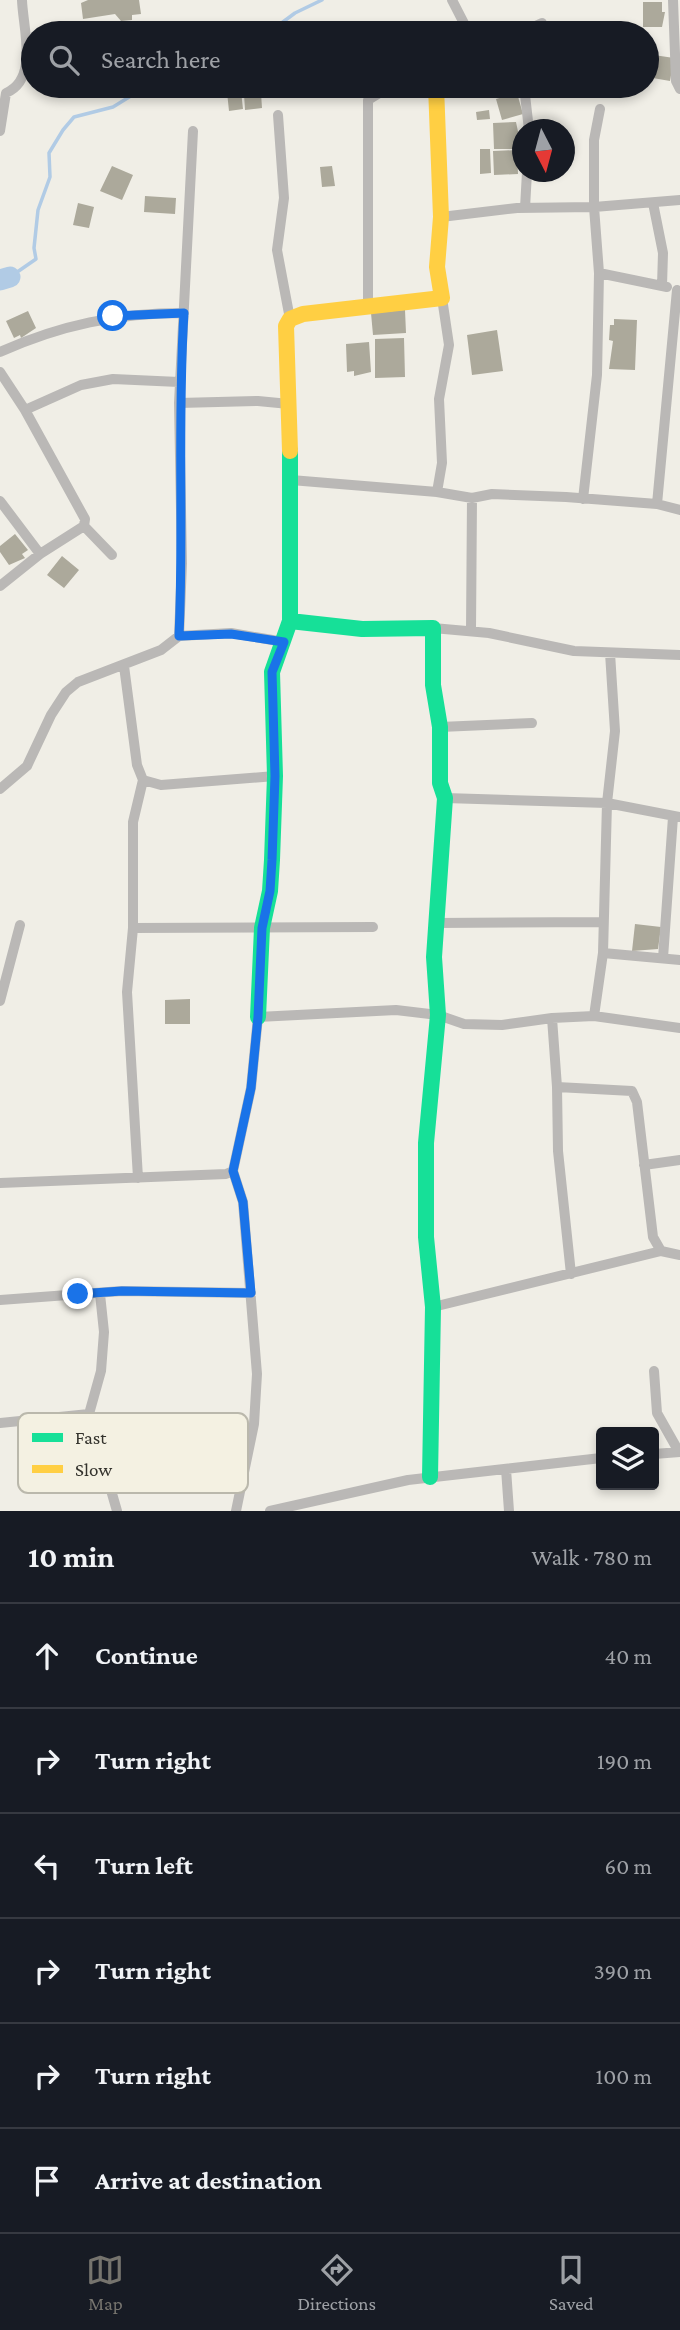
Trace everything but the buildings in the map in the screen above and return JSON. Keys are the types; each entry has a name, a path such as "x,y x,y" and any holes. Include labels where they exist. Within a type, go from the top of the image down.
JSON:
{"street":[{"path":"22,0 23,21"},
{"path":"452,0 463,21"},
{"path":"673,0 676,81 680,89"},
{"path":"0,131 6,93 21,84"},
{"path":"368,308 368,100 371,98"},
{"path":"436,98 441,217 438,267 449,345 439,399 442,463 437,492"},
{"path":"525,98 528,119"},
{"path":"583,499 585,461 597,375 599,273 593,140 600,109"},
{"path":"278,115 284,198 277,250 290,319"},
{"path":"179,636 179,382 193,131"},
{"path":"525,208 526,182"},
{"path":"441,217 525,208 680,200"},
{"path":"653,202 663,253 662,286"},
{"path":"599,273 678,290 657,504"},
{"path":"248,1453 254,1424 257,1374 243,1202 233,1171 251,1088 258,1017 262,928 270,891 275,776 272,672 290,621 291,480 286,326 290,319 303,314 442,298"},
{"path":"0,352 64,327 88,321 144,313 184,313"},
{"path":"0,372 25,410 85,519 84,526 40,554 0,586"},
{"path":"25,410 81,385 113,379 179,382"},
{"path":"179,403 258,401 289,404"},
{"path":"291,480 437,492 472,498 492,494 657,504 680,510"},
{"path":"471,631 472,498"},
{"path":"0,501 40,554"},
{"path":"84,526 112,555"},
{"path":"290,621 362,629 433,628 471,631 574,651 680,655"},
{"path":"430,1478 433,1307 426,1237 426,1143 438,1015 434,957 445,798 440,783 440,727 433,685 433,628"},
{"path":"0,789 27,766 66,692 78,682 124,667 161,650 179,636 231,634 284,642"},
{"path":"594,1016 603,953 607,803 615,731 610,653"},
{"path":"124,667 137,765 143,780 133,822 133,928 127,992 138,1178"},
{"path":"440,727 532,723"},
{"path":"143,780 161,785 275,776"},
{"path":"445,798 607,803 676,817 663,958"},
{"path":"436,922 603,922"},
{"path":"0,1001 20,925"},
{"path":"133,928 373,927"},
{"path":"603,953 680,960"},
{"path":"258,1017 371,1010 438,1015 452,1021 482,1025 594,1016 680,1028"},
{"path":"552,1018 558,1151 571,1274"},
{"path":"557,1087 632,1091 637,1102 653,1237 661,1251"},
{"path":"644,1165 680,1160"},
{"path":"0,1183 226,1174 233,1171"},
{"path":"433,1307 661,1251 680,1255"},
{"path":"0,1300 100,1294 251,1293"},
{"path":"89,1413 101,1371 104,1332 100,1294"},
{"path":"654,1371 657,1413 680,1452 659,1454"},
{"path":"0,1423 18,1421"},
{"path":"270,1511 430,1478 596,1459"},
{"path":"506,1469 509,1511"},
{"path":"112,1493 117,1511"},
{"path":"236,1511 240,1493"}],"waterway":[{"path":"284,21 322,0"},
{"path":"10,277 36,259 34,248 38,210 50,177 49,153 63,130 74,117 113,107 128,98"},
{"path":"0,280 10,277"}],"traffic: fast":[{"path":"258,1017 262,928 270,891 272,860 275,776 272,672 290,621 290,451"},
{"path":"290,621 362,629 433,628 433,685 440,727 440,783 445,798 434,957 438,1015 426,1143 426,1237 433,1307 430,1477"}],"traffic: slow":[{"path":"290,451 286,326 290,319 303,314 442,298 437,267 441,217 436,98"}],"route":[{"path":"78,1294 122,1291 251,1293 243,1202 233,1171 251,1088 258,1017 262,928 270,891 272,860 275,776 272,672 284,642 231,634 179,636 179,382 184,313 113,316"}]}
